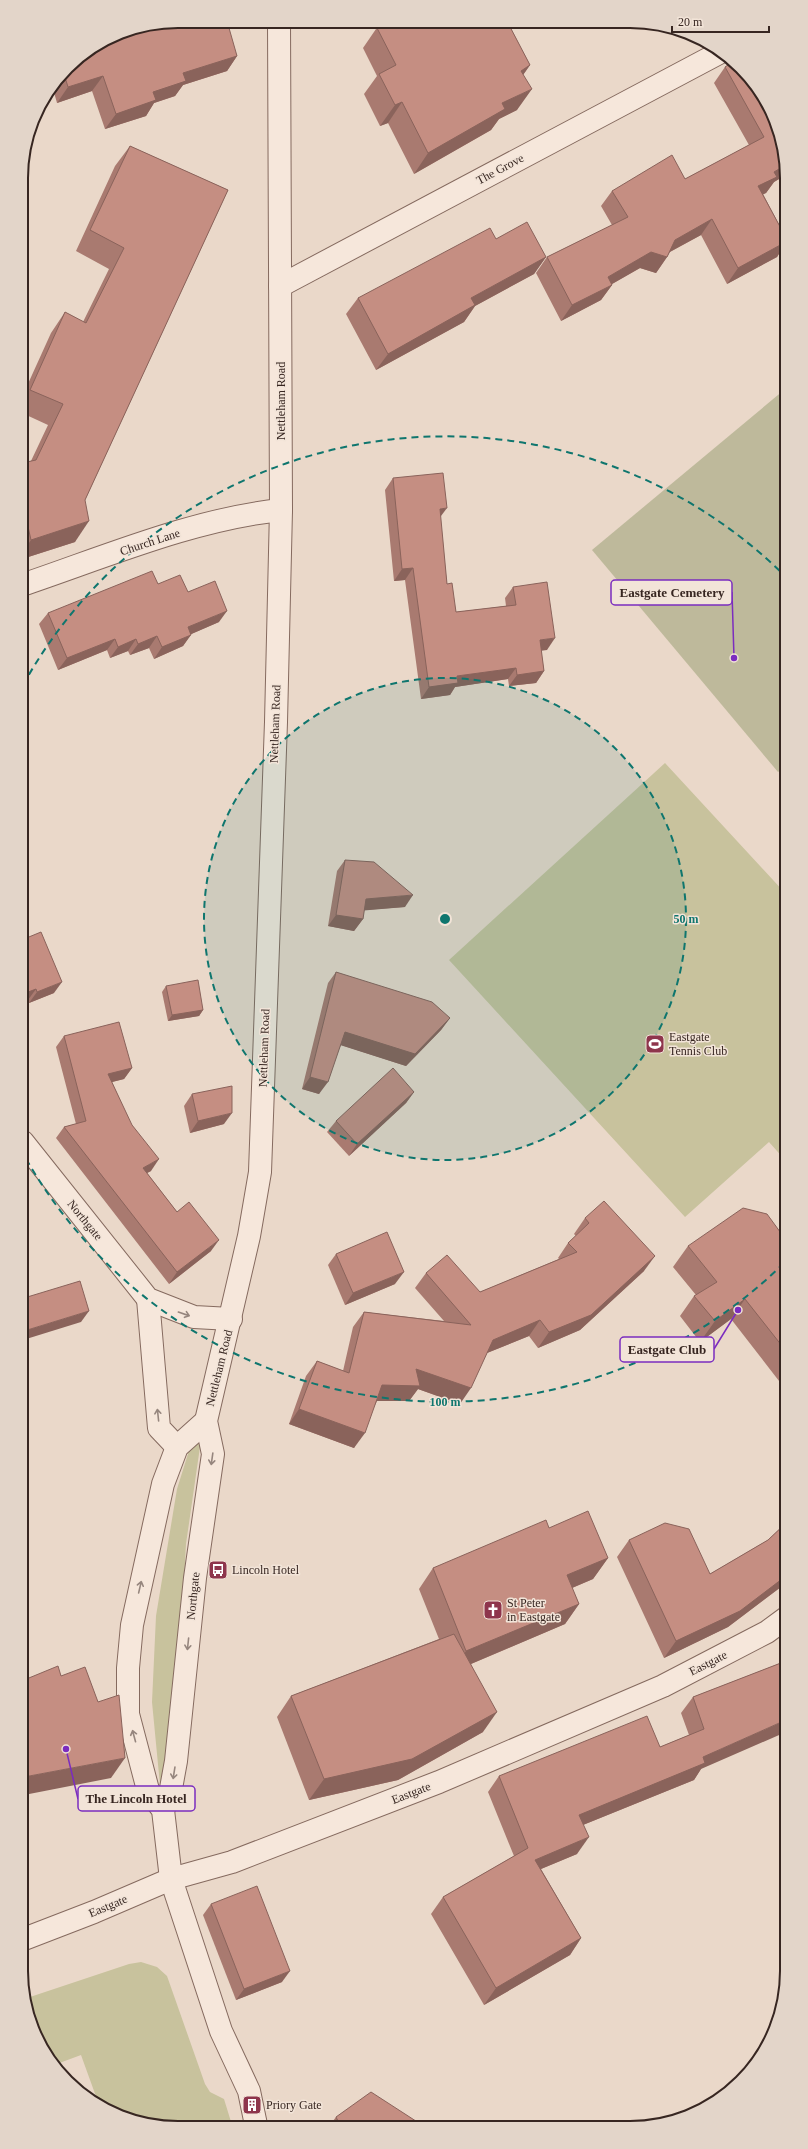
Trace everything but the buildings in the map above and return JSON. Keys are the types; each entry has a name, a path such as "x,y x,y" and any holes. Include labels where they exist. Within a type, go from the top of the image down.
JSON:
{"street":[{"name":"Nettleham Road","path":"206,1421 231,1318 260,1172 276,722 281,510 279,28"},
{"name":"The Grove","path":"280,286 716,55"},
{"name":"Church Lane","path":"28,583 210,522 258,512 281,510"},
{"name":"Northgate","path":"28,1148 148,1298 194,1317 231,1318"},
{"path":"148,1298 159,1428 177,1448"},
{"name":"Northgate","path":"171,1879 163,1810 170,1794 176,1761 195,1578 213,1454 206,1421"},
{"path":"163,1810 148,1790 128,1714 128,1668 132,1625 162,1484 177,1448 206,1421"},
{"name":"Eastgate","path":"28,1937 94,1912 171,1879 232,1862 439,1782 663,1686 767,1632 780,1622"},
{"path":"171,1879 221,2031 249,2091 255,2121"}],"shaded area":[{"path":"780,393 780,771 778,772 592,550"},
{"name":"Eastgate Tennis Club","path":"665,763 780,888 780,1154 769,1142 685,1217 449,960"},
{"path":"201,1440 186,1544 183,1601 164,1783 160,1785 152,1702 156,1616 177,1489 192,1441"},
{"path":"141,1962 157,1967 167,1976 205,2084 210,2092 224,2099 231,2121 159,2120 139,2116 121,2110 96,2097 81,2055 60,2063 53,2054 39,2028 30,1997 129,1964"}],"place":[{"name":"Eastgate Cemetery","path":"734,658"},
{"name":"Eastgate Tennis Club","path":"655,1044"},
{"name":"Eastgate Club","path":"738,1310"},
{"name":"Lincoln Hotel","path":"218,1570"},
{"name":"St Peter in Eastgate","path":"493,1610"},
{"name":"The Lincoln Hotel","path":"66,1749"},
{"name":"Priory Gate","path":"252,2105"}]}
